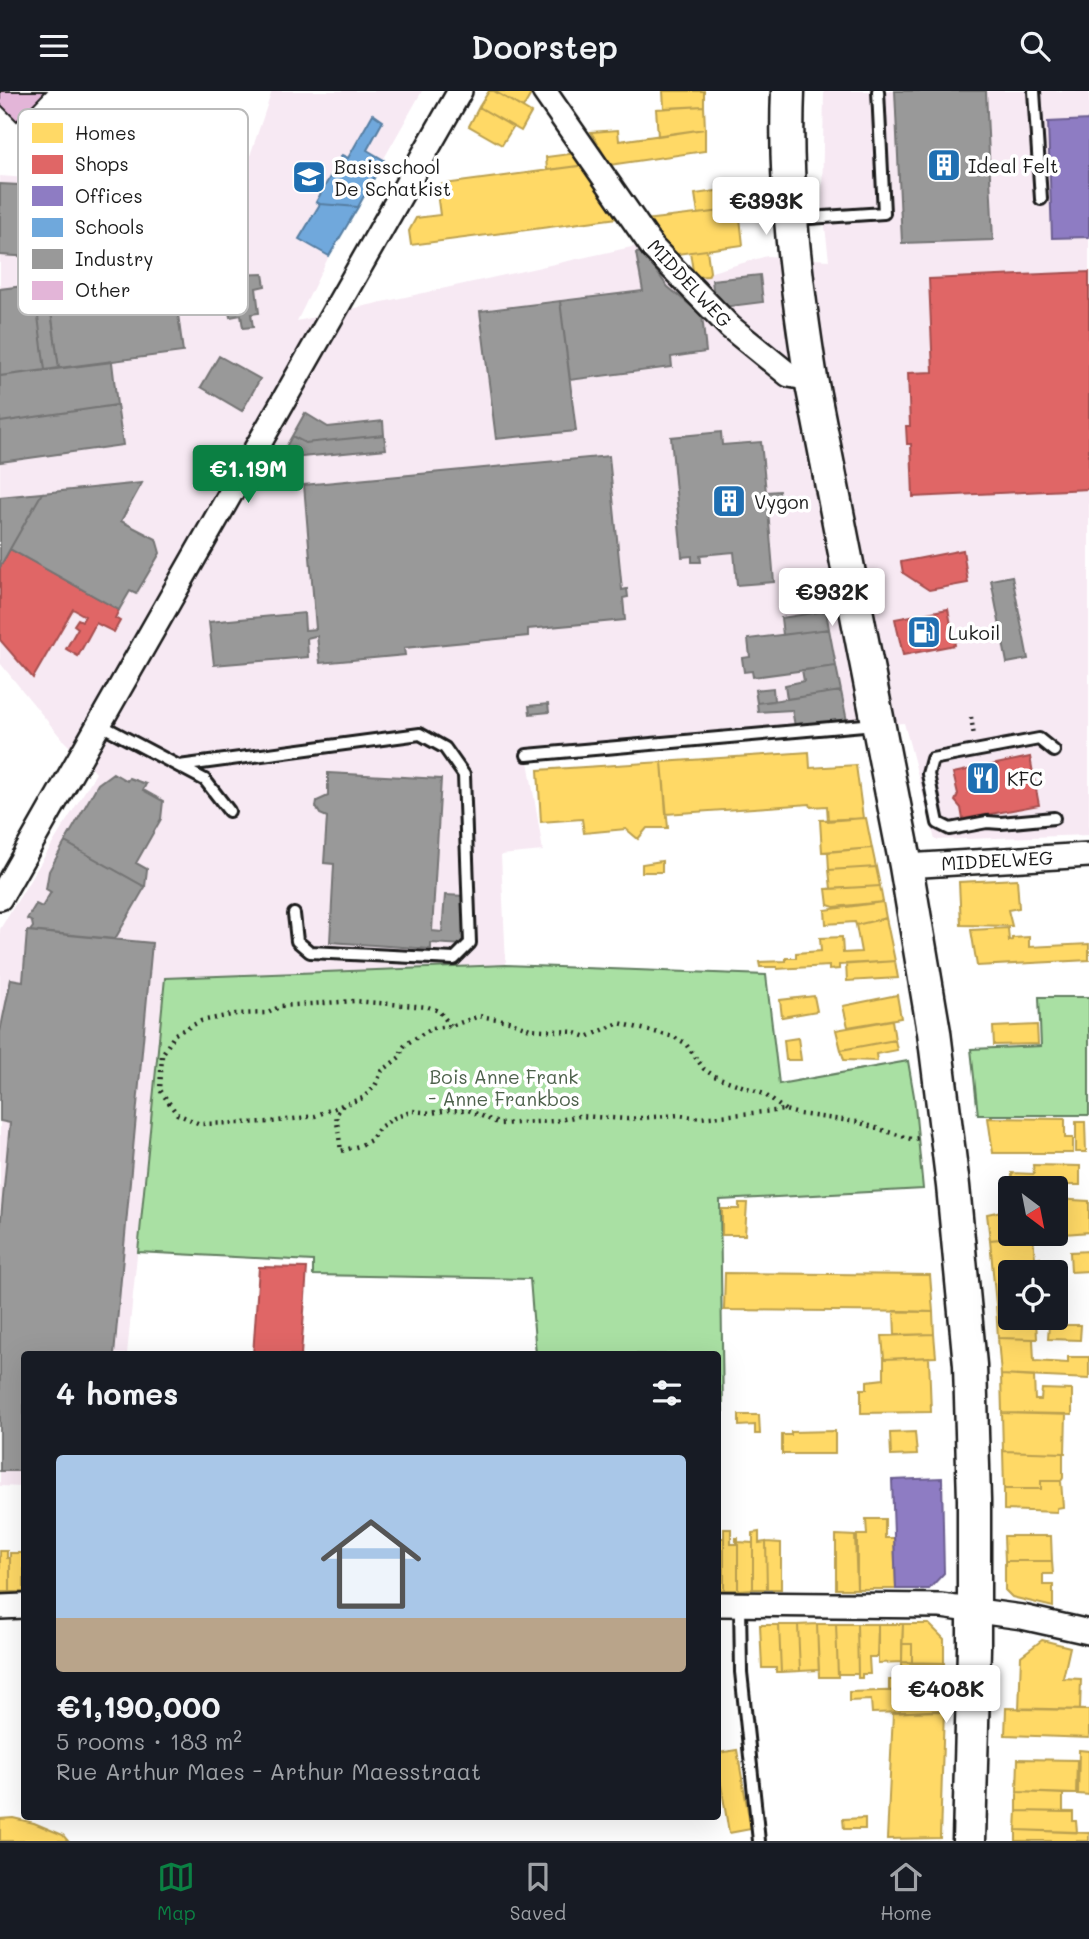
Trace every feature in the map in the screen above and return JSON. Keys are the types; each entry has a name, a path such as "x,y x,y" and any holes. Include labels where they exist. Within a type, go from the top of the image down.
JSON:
{"main road":[{"path":"788,91 788,183 798,297 811,379 906,866 934,1032 953,1186 967,1337 974,1500 969,1841"}],"street":[{"path":"0,898 460,91"},
{"name":"MIDDELWEG","path":"544,91 653,248 730,327 789,375 811,379"},
{"name":"MIDDELWEG","path":"906,866 1089,855"},
{"path":"729,1604 930,1605 1023,1617 1089,1632"},
{"path":"0,1607 21,1606"}],"lane":[{"path":"791,219 884,213 878,91"},
{"path":"1034,91 1041,199"},
{"path":"99,724 205,780 229,811"},
{"path":"527,755 878,724"},
{"path":"179,766 420,734 445,748 464,775 470,943 454,959 310,952 297,941 294,914"},
{"path":"1054,751 1039,739 932,759 928,774 938,823 950,829 986,822 1054,818"},
{"path":"729,1604 741,1672 759,1841"}],"path":[{"path":"451,1026 439,1011 428,1007 354,1001 281,1006 268,1013 236,1014 201,1021 175,1034 162,1055 160,1090 177,1114 200,1124 271,1122 314,1116 363,1098 375,1086 382,1071 400,1057 406,1044 432,1028 451,1026 479,1016 509,1021 530,1029 573,1032 587,1037 620,1023 674,1037 685,1044 704,1069 714,1076 764,1094 785,1110"},
{"path":"343,1105 335,1115 341,1151 371,1140 380,1127 413,1111 430,1113 468,1110 500,1124 555,1121 579,1116 628,1119 679,1115 699,1118 785,1110 824,1119 857,1122 911,1139 925,1137"}],"shaded area":[{"path":"272,91 422,91 329,256 297,321 645,244 691,278 767,256 829,260 822,202 824,91 1089,91 1089,835 935,840 904,723 527,755 543,851 501,855 506,965 165,978 127,1351 21,1351 21,1487 0,1486 0,929 96,773 62,739 0,663 0,176 18,177 18,315 248,315 248,162"}],"green space":[{"name":"Bois Anne Frank - Anne Frankbos","path":"506,965 766,975 779,1084 908,1061 923,1189 720,1200 723,1412 721,1412 721,1351 536,1351 530,1279 313,1275 313,1261 138,1252 165,978"},
{"path":"1039,997 1089,997 1089,1115 978,1115 971,1049 1041,1046"}],"building: Homes":[{"path":"489,91 494,91 531,113 521,131 479,107"},
{"path":"494,91 526,91 531,94 523,108"},
{"path":"663,91 704,91 704,106 664,108"},
{"path":"704,106 705,129 658,136 656,109"},
{"path":"479,107 513,127 502,145 469,126"},
{"path":"705,129 705,151 610,165 591,132 618,130 619,141"},
{"path":"577,153 585,165 547,170 546,157"},
{"path":"587,165 589,176 593,176 618,218 411,245 409,231 416,218 440,215 436,185"},
{"path":"737,188 739,209 698,214 695,194"},
{"path":"739,209 743,245 670,255 644,220"},
{"path":"707,250 710,272 708,276 694,277 690,252"},
{"path":"809,752 810,768 856,765 863,818 828,821 827,806 811,807 810,804 666,814 662,762"},
{"path":"662,762 668,828 647,828 638,839 626,829 584,833 582,819 541,822 538,770"},
{"path":"866,818 872,848 822,852 820,820"},
{"path":"872,848 876,867 829,870 828,852"},
{"path":"662,861 662,872 642,872 642,864"},
{"path":"876,867 880,886 831,889 829,870"},
{"path":"1017,879 1019,908 1008,910 1012,926 961,925 959,882"},
{"path":"880,886 883,902 834,907 828,905 826,889"},
{"path":"883,902 886,918 856,925 855,922 826,924 825,910"},
{"path":"886,918 895,961 839,965 839,969 829,970 829,966 777,969 760,967 759,962 786,961 786,958 796,958 796,953 821,951 820,938 842,937 843,953 861,952 856,925"},
{"path":"1008,928 1009,941 1012,938 1029,937 1029,947 1089,944 1089,960 977,966 971,930"},
{"path":"895,961 898,978 847,981 846,964"},
{"path":"897,995 901,1018 848,1027 843,1006"},
{"path":"814,996 817,1011 782,1017 780,1000"},
{"path":"892,1020 895,1040 841,1050 836,1030"},
{"path":"1037,1025 1038,1044 994,1045 993,1027"},
{"path":"798,1038 801,1060 786,1060 784,1040"},
{"path":"895,1040 897,1050 876,1054 877,1061 844,1060 841,1050"},
{"path":"988,1118 1065,1119 1065,1138 1073,1138 1073,1153 993,1153"},
{"path":"1076,1122 1085,1122 1086,1152 1076,1152"},
{"path":"1033,1165 1080,1166 1080,1185 1068,1185 1068,1176 1012,1176 1012,1173 1034,1174"},
{"path":"1068,1200 1089,1201 1089,1232 1068,1234"},
{"path":"739,1203 747,1203 745,1235 722,1235 722,1209 739,1209"},
{"path":"998,1212 998,1239 990,1240 987,1214"},
{"path":"998,1239 998,1246 1034,1246 1035,1258 1040,1257 1040,1260 998,1260 998,1305 996,1305 990,1240"},
{"path":"1089,1251 1089,1271 1071,1272 1070,1252"},
{"path":"725,1273 930,1275 933,1312 724,1310"},
{"path":"996,1305 998,1330 1037,1330 1037,1339 998,1338"},
{"path":"894,1311 933,1312 934,1334 895,1335"},
{"path":"1068,1325 1081,1325 1080,1340 1048,1339 1049,1330 1068,1330"},
{"path":"934,1334 936,1357 884,1359 882,1336"},
{"path":"998,1338 1033,1339 1034,1361 1068,1363 1068,1357 1089,1357 1089,1379 1001,1375"},
{"path":"929,1357 931,1412 861,1413 861,1389 867,1389 867,1381 884,1379 884,1359"},
{"path":"1001,1375 1034,1377 1035,1400 1041,1400 1042,1389 1072,1390 1072,1415 1002,1413"},
{"path":"1002,1413 1066,1414 1065,1453 1003,1451"},
{"path":"739,1415 759,1415 760,1434 755,1434 755,1425 739,1426"},
{"path":"835,1431 835,1454 782,1454 782,1435 791,1435 791,1432"},
{"path":"915,1432 917,1455 891,1456 890,1433"},
{"path":"1003,1451 1063,1453 1063,1478 1061,1481 1041,1481 1041,1489 1004,1489"},
{"path":"1041,1481 1061,1481 1063,1507 1057,1508 1057,1512 1004,1510 1004,1489 1041,1489"},
{"path":"866,1519 885,1519 885,1538 894,1538 896,1589 857,1589 857,1535 867,1535"},
{"path":"724,1529 731,1529 731,1544 736,1544 738,1538 738,1590 724,1590"},
{"path":"759,1532 759,1543 766,1542 767,1589 753,1589 753,1533"},
{"path":"836,1535 855,1536 857,1589 836,1589"},
{"path":"1004,1536 1051,1536 1052,1561 1005,1561"},
{"path":"721,1538 724,1538 724,1590 721,1590"},
{"path":"738,1542 753,1543 753,1589 738,1590"},
{"path":"766,1542 781,1543 781,1589 767,1589"},
{"path":"0,1551 7,1551 7,1558 10,1558 10,1592 0,1592"},
{"path":"10,1553 21,1553 21,1592 10,1592"},
{"path":"1005,1561 1052,1561 1053,1574 1043,1574 1043,1585 1053,1585 1053,1607 1012,1597 1005,1590"},
{"path":"817,1624 836,1624 838,1677 819,1677"},
{"path":"817,1624 819,1670 800,1671 798,1625"},
{"path":"836,1624 857,1624 858,1674 838,1674"},
{"path":"857,1624 878,1624 877,1657 869,1657 870,1674 862,1674 862,1678 858,1678"},
{"path":"878,1624 903,1624 902,1662 878,1663"},
{"path":"903,1624 929,1624 944,1639 944,1663 912,1663 912,1644 902,1644"},
{"path":"760,1625 779,1625 781,1672 776,1672 776,1668 762,1668"},
{"path":"779,1625 798,1625 800,1671 781,1672"},
{"path":"1042,1640 1070,1647 1063,1678 1081,1679 1080,1710 1019,1709 1021,1656"},
{"path":"902,1644 912,1644 912,1663 902,1662"},
{"path":"902,1662 944,1663 944,1689 889,1691 889,1680 902,1680"},
{"path":"944,1689 943,1711 872,1713 871,1700 849,1701 849,1692"},
{"path":"1006,1708 1089,1710 1089,1738 1005,1735"},
{"path":"944,1710 940,1838 887,1839 893,1713"},
{"path":"737,1750 751,1829 729,1833 721,1784 721,1753"},
{"path":"1079,1750 1089,1751 1089,1795 1078,1794"},
{"path":"1018,1759 1077,1760 1076,1794 1017,1792"},
{"path":"1017,1792 1063,1794 1063,1812 1017,1811"},
{"path":"1017,1811 1073,1812 1077,1832 1016,1830"},
{"path":"13,1818 34,1823 63,1835 68,1841 0,1841 0,1819"},
{"path":"865,1818 865,1829 844,1829 843,1819"},
{"path":"1016,1830 1089,1833 1089,1841 1016,1841"}],"building: Shops":[{"path":"1089,272 1089,489 913,497 911,444 907,444 906,426 910,426 908,373 933,372 929,279"},
{"path":"10,549 119,610 115,618 120,621 114,632 96,623 78,656 66,649 78,628 74,625 78,619 82,621 85,616 73,609 33,678 0,640 0,567"},
{"path":"963,550 968,583 929,590 903,573 901,562"},
{"path":"948,609 955,645 903,655 895,619"},
{"path":"1030,757 1039,805 963,819 961,808 955,801 958,794 953,773"},
{"path":"259,1267 307,1268 301,1351 253,1351"}],"building: Offices":[{"path":"1089,120 1089,237 1052,238 1048,122"},
{"path":"942,1478 944,1573 929,1589 896,1589 892,1480"}],"building: Schools":[{"path":"373,114 383,121 367,150 384,160 358,207 316,202 342,155 348,158"},
{"path":"320,204 358,207 329,256 299,239"}],"building: Industry":[{"name":"Ideal Felt","path":"895,91 986,91 993,240 902,243"},
{"path":"0,184 18,185 18,256 0,255"},
{"path":"642,252 668,287 702,315 706,352 671,357 672,367 570,380 560,301 643,291 636,253"},
{"path":"248,274 263,274 265,286 256,288 259,313 251,314 253,327 243,328 241,315 248,315"},
{"path":"760,275 763,302 715,308 712,280"},
{"path":"18,287 18,315 38,315 45,370 0,376 0,289"},
{"path":"560,301 576,431 496,439 480,311"},
{"path":"38,315 51,315 59,368 45,370"},
{"path":"52,315 178,315 183,352 59,368"},
{"path":"219,356 260,379 242,411 201,387"},
{"path":"112,362 117,405 0,422 0,376"},
{"path":"117,405 123,445 0,462 0,422"},
{"path":"305,413 328,427 383,421 384,435 305,443 292,436"},
{"name":"Vygon","path":"721,432 722,445 761,442 766,492 779,491 781,509 768,510 774,582 737,585 734,552 700,555 701,562 692,562 692,556 682,557 671,437"},
{"path":"384,435 386,449 279,459 292,436 305,443"},
{"path":"609,456 622,590 627,589 628,597 623,598 625,620 528,629 528,636 404,648 405,655 320,663 315,636 307,638 308,657 214,665 209,622 304,613 305,630 316,629 304,485"},
{"path":"142,483 121,521 156,539 160,553 136,594 130,591 119,610 10,549 42,493"},
{"path":"42,493 10,549 0,567 0,497"},
{"path":"1012,576 1028,659 1007,663 991,580"},
{"path":"826,611 829,629 783,635 781,618"},
{"path":"829,629 836,666 753,677 752,671 744,672 742,658 750,657 748,639"},
{"path":"836,666 841,691 787,699 785,685 804,681 802,670"},
{"path":"773,688 774,701 757,703 755,690"},
{"path":"841,691 847,721 795,726 792,710 758,712 757,703"},
{"path":"548,704 549,712 530,714 529,706"},
{"path":"113,773 127,781 129,778 146,784 143,790 163,801 161,819 136,863 147,869 145,887 65,842 98,784"},
{"path":"328,773 441,779 432,931 442,932 445,895 466,896 464,945 431,943 431,949 330,942 334,864 324,863 327,817 320,814 316,807 317,801 328,796"},
{"path":"65,842 145,887 115,939 30,931 32,922 27,919 36,904 42,907 51,892 46,889 49,871"},
{"path":"27,931 152,943 114,1351 21,1351 21,1471 0,1471 0,1229 10,1123 0,1121 0,1032 11,979 23,981"}],"building: Other":[{"path":"0,91 46,91 29,109 18,109 17,121 0,104"}],"place":[{"name":"Ideal Felt","path":"944,165"},
{"name":"Basisschool De Schatkist","path":"309,177"},
{"name":"Vygon","path":"729,501"},
{"name":"Lukoil","path":"924,632"},
{"name":"KFC","path":"983,778"}]}
